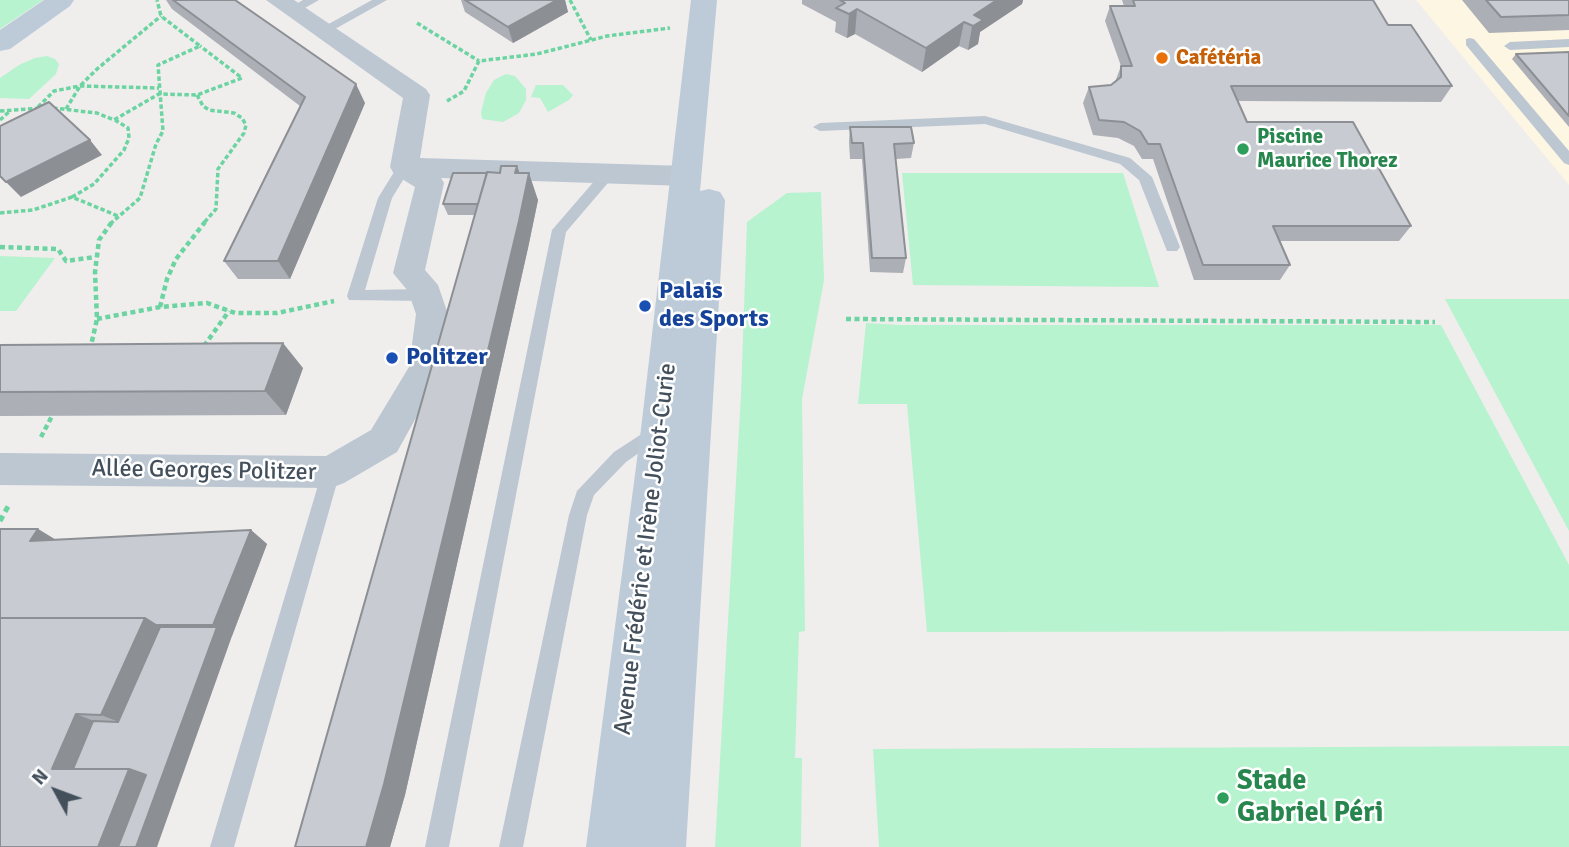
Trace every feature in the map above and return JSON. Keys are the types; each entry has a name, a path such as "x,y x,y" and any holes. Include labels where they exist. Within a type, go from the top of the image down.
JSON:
{"main road":[{"path":"0,43 61,0"},
{"name":"Avenue Frédéric et Irène Joliot-Curie","path":"611,847 660,429 686,176 711,8"},
{"name":"Avenue Frédéric et Irène Joliot-Curie","path":"661,847 714,129 711,8"}],"street":[{"path":"294,3 322,31 417,95 404,167 686,176"},
{"name":"Allée Georges Politzer","path":"0,468 331,472 384,441 426,369 432,314 422,285 409,273 430,183 404,167"}],"lane":[{"path":"322,31 381,0"},
{"path":"1470,42 1569,160"},
{"path":"1510,46 1569,43"},
{"path":"820,127 985,120 1125,161 1145,177 1172,247"},
{"path":"404,167 385,198 355,296 425,295"},
{"path":"438,847 559,230 608,174"},
{"path":"511,847 586,491 620,457 660,429"},
{"path":"222,847 331,472"}],"path":[{"path":"114,120 159,94 197,95 242,78 161,16 158,0"},
{"path":"570,0 591,40"},
{"path":"417,23 479,61 537,54 711,8"},
{"path":"66,108 80,86 161,16"},
{"path":"85,359 93,345 97,319 95,257 99,240 107,226 140,198 156,144 163,131 158,65 200,46"},
{"path":"412,122 464,91 479,61"},
{"path":"37,108 54,92 80,86 159,88"},
{"path":"160,307 166,279 176,259 216,209 218,169 244,133 246,125 242,118 234,113 209,110 203,106 197,95"},
{"path":"0,111 66,108 97,113 128,128 129,138 124,150 94,184 72,198 33,209 0,213"},
{"path":"0,120 11,110"},
{"path":"72,198 118,216"},
{"path":"0,247 58,249 66,261 95,257"},
{"path":"97,319 160,307 207,303 229,311 277,313 355,296"},
{"path":"202,349 229,311"},
{"path":"846,319 1435,322"}],"shaded area":[{"path":"1416,0 1569,0 1569,185 1445,35"}],"green space":[{"path":"0,0 43,0 0,29"},
{"path":"47,56 59,64 56,74 29,99 0,98 0,78 19,65"},
{"path":"506,74 515,76 526,89 526,100 519,113 503,122 482,119 486,93 494,80"},
{"path":"536,85 563,85 573,95 548,112 540,98 531,97"},
{"path":"902,173 1123,173 1159,287 913,285"},
{"path":"821,192 824,280 802,399 805,631 799,632 795,758 802,758 801,847 715,847 741,395 747,222 787,193"},
{"path":"0,256 55,258 16,311 0,311"},
{"path":"1445,299 1569,299 1569,531"},
{"path":"866,323 1441,325 1569,565 1569,631 927,632 907,404 858,404"},
{"name":"Stade Gabriel Péri","path":"1569,746 1569,847 879,847 873,749"}],"building":[{"path":"173,0 235,0 356,84 278,261 224,261 305,97"},
{"path":"465,0 557,0 508,27"},
{"path":"840,0 997,0 974,15 983,20 973,26 964,22 926,48 857,9 849,14 836,8 845,3"},
{"name":"Piscine Maurice Thorez","path":"1133,0 1373,0 1388,25 1411,25 1452,86 1231,86 1247,122 1353,122 1411,226 1273,226 1290,265 1203,265 1160,144 1148,144 1140,131 1124,122 1099,120 1089,87 1111,85 1121,77 1121,66 1132,66 1110,6 1135,6"},
{"path":"1486,0 1569,0 1569,15 1501,17"},
{"path":"1569,52 1569,116 1516,54"},
{"path":"49,102 90,140 6,182 0,176 0,126"},
{"path":"850,127 911,127 914,143 894,144 906,258 872,258 863,143 852,143"},
{"path":"501,166 517,166 515,173 529,173 384,784 366,847 295,847 487,172 500,173"},
{"path":"453,173 487,173 478,204 443,204"},
{"path":"283,343 265,391 0,392 0,345"},
{"path":"0,529 38,529 30,541 251,530 213,625 156,625 145,618 0,618"},
{"path":"0,618 145,618 101,715 76,714 52,769 129,769 98,847 0,847"},
{"path":"160,627 217,627 136,847 118,847 146,775 129,769 73,769 93,721 118,722"}],"place":[{"name":"Cafétéria","path":"1162,58"},
{"name":"Piscine Maurice Thorez","path":"1243,149"},
{"name":"Palais des Sports","path":"645,306"},
{"name":"Politzer","path":"392,358"},
{"name":"Stade Gabriel Péri","path":"1223,798"}]}
